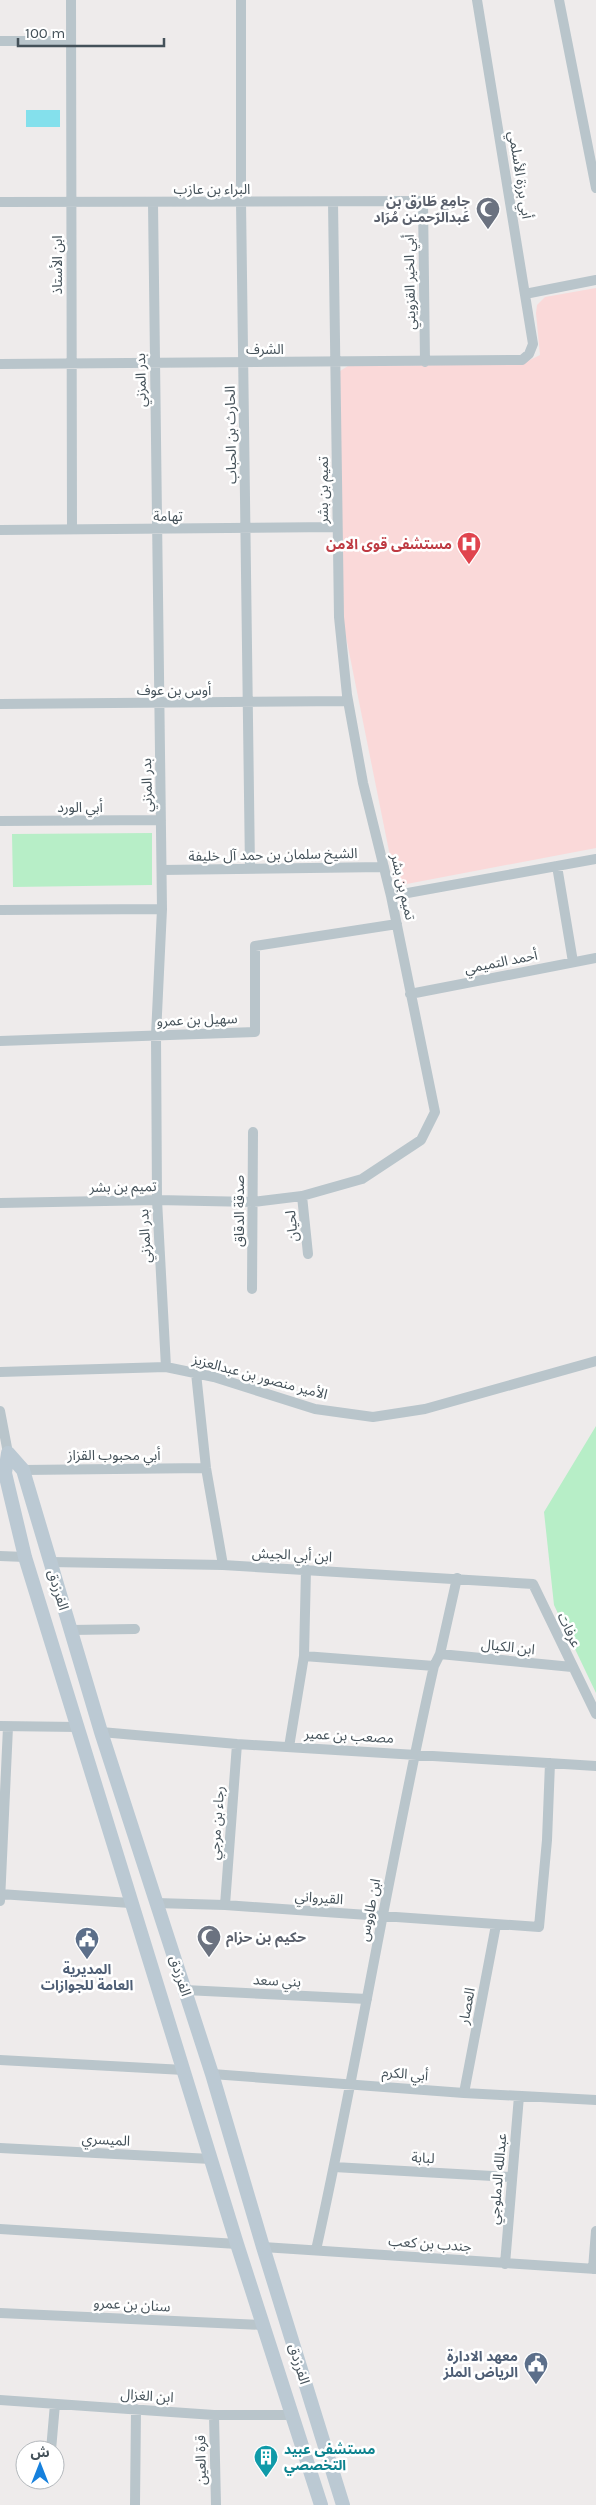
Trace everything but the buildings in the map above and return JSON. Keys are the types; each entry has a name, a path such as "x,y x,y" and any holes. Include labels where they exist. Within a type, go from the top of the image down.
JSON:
{"street":[{"name":"ابن الأستاذ","path":"71,0 72,529"},
{"name":"الحارث بن الحباب","path":"241,0 241,202 250,869"},
{"name":"أبي برزة الأسلمي","path":"477,0 526,294 533,344 529,354"},
{"path":"559,0 596,188"},
{"path":"0,41 71,41"},
{"name":"البراء بن عازب","path":"0,202 423,201"},
{"name":"أبي الخير القزويني","path":"423,201 425,362"},
{"name":"تميم بن بشر","path":"0,1203 157,1200 253,1202 302,1196 362,1179 421,1140 435,1112 391,896 363,783 348,702 339,617 336,527 336,363 333,202"},
{"name":"بدر المزني","path":"153,203 162,870 156,1035 157,1200 166,1367"},
{"path":"526,294 596,280"},
{"name":"الشرف","path":"0,364 425,362 522,360 529,354"},
{"name":"تهامة","path":"0,530 336,527"},
{"name":"أوس بن عوف","path":"0,704 348,702"},
{"name":"أبي الورد","path":"0,821 161,820"},
{"path":"391,896 596,859"},
{"path":"557,866 573,962"},
{"name":"الشيخ سلمان بن حمد آل خليفة","path":"162,870 384,867"},
{"path":"0,910 162,909"},
{"name":"سهيل بن عمرو","path":"0,1041 255,1032 255,946 397,924"},
{"name":"أحمد التميمي","path":"410,994 596,958"},
{"name":"صدقة الدقاق","path":"252,1289 253,1132"},
{"name":"لحيان","path":"302,1196 308,1254"},
{"name":"الأمير منصور بن عبدالعزيز","path":"0,1372 166,1367 196,1373 315,1409 373,1417 425,1409 596,1361"},
{"path":"196,1373 206,1468 223,1565"},
{"name":"الفرزدق","path":"0,1411 8,1453 5,1473 25,1557 236,2244 321,2505"},
{"name":"الفرزدق","path":"8,1453 23,1470 101,1732 212,2074 263,2247 343,2505"},
{"name":"أبي محبوب القزاز","path":"23,1470 206,1468"},
{"path":"0,1556 25,1557"},
{"name":"ابن أبي الجيش","path":"50,1562 223,1565 532,1584"},
{"path":"289,1747 304,1656 306,1569"},
{"name":"ابن طاووس","path":"316,2250 334,2167 414,1753 434,1666 440,1654 457,1578"},
{"name":"عرفات","path":"532,1584 596,1714"},
{"path":"70,1630 135,1629"},
{"name":"ابن الكيال","path":"440,1654 572,1667"},
{"path":"304,1656 434,1666"},
{"path":"0,1901 4,1726 78,1727"},
{"name":"مصعب بن عمير","path":"101,1732 237,1744 414,1753 596,1766"},
{"name":"رجاء بن مرجي","path":"225,1905 237,1744"},
{"name":"القيرواني","path":"156,1903 225,1905 539,1927 547,1840 550,1763"},
{"path":"0,1894 130,1903"},
{"name":"العصار","path":"464,2093 496,1925"},
{"name":"بني سعد","path":"185,1990 367,1999"},
{"path":"0,2060 184,2070"},
{"name":"أبي الكرم","path":"212,2074 464,2093 596,2100"},
{"name":"عبدالله الدملوجي","path":"505,2264 510,2177 519,2096"},
{"name":"الميسري","path":"0,2148 211,2159"},
{"name":"لبابة","path":"334,2167 510,2177"},
{"path":"0,2230 236,2244"},
{"path":"594,2269 596,2231"},
{"name":"جندب بن كعب","path":"263,2247 594,2269"},
{"name":"سنان بن عمرو","path":"0,2313 263,2325"},
{"name":"ابن الغزال","path":"0,2400 214,2415 293,2415"},
{"path":"52,2440 55,2404"},
{"path":"134,2505 136,2409"},
{"name":"قرة العين","path":"214,2415 216,2505"}],"shaded area":[{"name":"مستشفى قوى الامن","path":"596,288 596,848 396,886 342,617 340,371 348,366 522,364 540,355 537,305 545,297"}],"green space":[{"path":"152,833 152,885 13,887 12,834"},
{"path":"596,1426 596,1693 554,1605 544,1512"}],"water":[{"path":"26,110 60,110 60,127 26,127"}],"place":[{"name":"جامِع طَارق بن عَبدالرّحمـٰن مُرَاد","path":"488,230"},
{"name":"مستشفى قوى الامن","path":"469,565"},
{"name":"حكيم بن حزام","path":"209,1958"},
{"name":"المديرية العامة للجوازات","path":"87,1960"},
{"name":"معهد الادارة الرياض الملز","path":"536,2385"},
{"name":"مستشفى عبيد التخصصي","path":"266,2478"}]}
